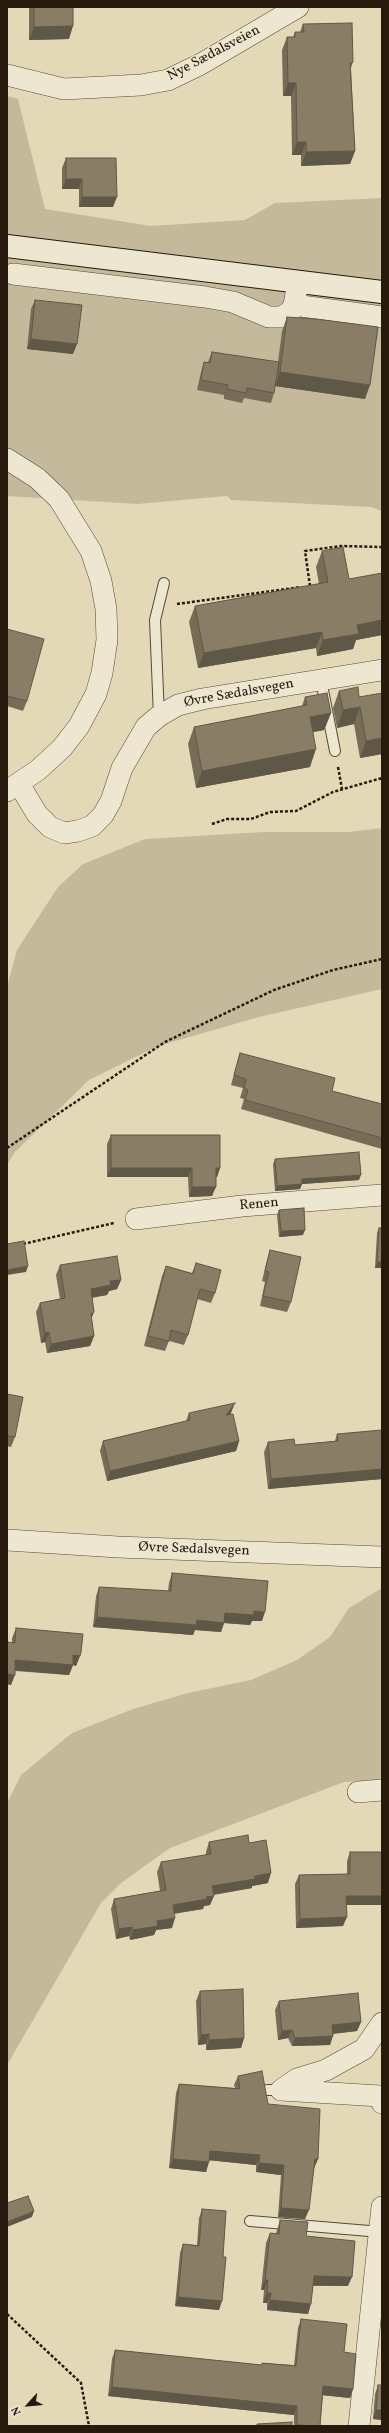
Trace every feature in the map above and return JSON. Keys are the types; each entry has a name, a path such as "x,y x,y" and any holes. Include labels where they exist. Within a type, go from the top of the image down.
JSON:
{"main road":[{"path":"7,246 382,292"}],"street":[{"name":"Nye Sædalsveien","path":"7,75 64,89 141,86 168,80 201,64 298,7"},
{"path":"13,274 205,297 233,302 269,316 281,317 290,312 294,305 298,282"},
{"path":"294,305 382,317"},
{"name":"Øvre Sædalsvegen","path":"7,459 37,478 60,499 75,521 91,551 101,581 106,609 107,640 102,673 96,694 79,726 62,748 13,788 50,827 64,832 78,831 92,826 103,815 111,801 122,768 146,727 159,716 178,705 202,699 382,670"},
{"name":"Renen","path":"136,1218 242,1206 382,1195"},
{"name":"Øvre Sædalsvegen","path":"7,1540 118,1547 382,1557"},
{"path":"358,1792 382,1790"},
{"path":"382,2023 364,2049 326,2070 274,2090 380,2096 382,2103"},
{"path":"358,2426 382,2207"}],"lane":[{"path":"159,716 155,620 164,583"},
{"path":"321,680 335,751"},
{"path":"250,2221 380,2232"}],"path":[{"path":"158,608 210,598 250,595 312,585 305,551 341,546 382,547"},
{"path":"339,774 342,789"},
{"path":"212,824 227,819 250,819 270,812 296,811 326,795 382,778"},
{"path":"7,1148 165,1042 274,990 333,970 382,959"},
{"path":"15,1246 136,1218"},
{"path":"7,2314 80,2383 89,2426"}],"shaded area":[{"path":"7,96 18,99 45,209 151,226 245,220 275,203 382,198 382,511 371,507 231,500 227,496 137,504 7,496"},
{"path":"382,828 382,989 259,1017 158,1046 89,1080 15,1152 7,1165 7,987 17,950 58,887 83,864 145,839 264,832 349,832"},
{"path":"382,1588 382,1780 344,1782 170,1848 121,1883 101,1903 7,2065 7,1803 21,1775 72,1733 133,1709 188,1693 251,1680 297,1660 330,1637 349,1608"}],"building":[{"path":"34,7 73,7 73,26 34,27"},
{"path":"352,23 353,62 350,63 355,151 306,152 306,142 297,142 296,83 288,83 287,37 295,37 295,32 304,32 303,24"},
{"path":"66,158 116,158 117,197 82,197 82,179 66,179"},
{"path":"35,300 82,305 77,344 31,339"},
{"path":"287,317 378,327 370,385 280,372"},
{"path":"212,352 279,362 274,393 247,388 246,393 227,389 228,385 201,380 204,362 210,363"},
{"path":"343,547 349,579 382,573 382,620 357,625 359,634 323,640 322,632 204,653 195,606 328,582 322,551"},
{"path":"7,629 44,639 27,701 7,696"},
{"path":"358,687 359,697 382,693 382,738 366,741 360,707 343,710 339,691"},
{"path":"327,693 331,713 310,717 316,749 202,771 194,727 307,705 305,697"},
{"path":"240,1053 335,1078 332,1091 382,1104 382,1138 245,1100 248,1090 244,1088 246,1079 234,1075"},
{"path":"111,1135 220,1135 220,1168 216,1168 216,1187 192,1187 192,1168 111,1168"},
{"path":"359,1152 361,1175 302,1179 302,1184 277,1186 275,1159"},
{"path":"304,1208 305,1230 281,1231 279,1210"},
{"path":"379,1228 382,1228 382,1262 377,1262"},
{"path":"24,1241 28,1266 7,1270 7,1244"},
{"path":"270,1250 301,1257 291,1302 263,1296 269,1272 265,1271"},
{"path":"117,1256 121,1280 110,1281 111,1285 91,1289 94,1312 91,1314 94,1336 51,1344 49,1332 45,1333 40,1303 65,1298 60,1265"},
{"path":"196,1263 221,1270 215,1293 200,1289 188,1335 171,1330 169,1341 148,1336 166,1266 193,1274"},
{"path":"7,1394 23,1397 15,1437 7,1436"},
{"path":"235,1403 226,1415 233,1414 239,1441 110,1471 103,1441 190,1420 189,1413"},
{"path":"382,1430 382,1469 271,1479 268,1442 294,1439 295,1445 338,1441 337,1434"},
{"path":"172,1573 268,1581 265,1612 254,1611 254,1615 225,1613 224,1623 197,1620 196,1625 97,1617 99,1587 171,1591"},
{"path":"16,1628 83,1634 80,1656 73,1655 73,1665 15,1660 15,1675 7,1674 7,1642 15,1643"},
{"path":"248,1835 249,1843 266,1840 271,1873 255,1876 255,1879 212,1886 214,1896 206,1897 207,1899 173,1905 175,1918 157,1921 158,1926 133,1930 132,1927 119,1929 114,1899 166,1890 161,1862 211,1854 209,1842"},
{"path":"350,1852 382,1852 382,1896 346,1896 347,1917 300,1919 299,1875 350,1874"},
{"path":"243,1989 244,2038 209,2040 209,2034 201,2035 200,1991"},
{"path":"358,1993 361,2022 332,2025 333,2036 295,2038 292,2030 282,2031 279,2001"},
{"path":"262,2071 268,2104 320,2109 318,2159 315,2159 309,2210 281,2208 284,2165 259,2163 260,2155 210,2151 209,2162 173,2159 179,2084 240,2089 238,2076"},
{"path":"28,2196 34,2211 7,2222 7,2203"},
{"path":"202,2209 226,2211 223,2257 226,2257 222,2301 178,2297 183,2244 199,2246"},
{"path":"280,2220 308,2222 306,2236 355,2241 352,2277 314,2276 311,2304 270,2300 271,2293 267,2293 268,2280 265,2280 270,2233 279,2234"},
{"path":"301,2319 347,2324 344,2352 356,2354 353,2389 323,2386 320,2426 297,2425 297,2406 112,2387 115,2350 262,2365 262,2363 296,2366"},
{"path":"378,2385 382,2385 382,2410 376,2410"},
{"path":"292,2422 292,2426 257,2426 257,2424"}]}
